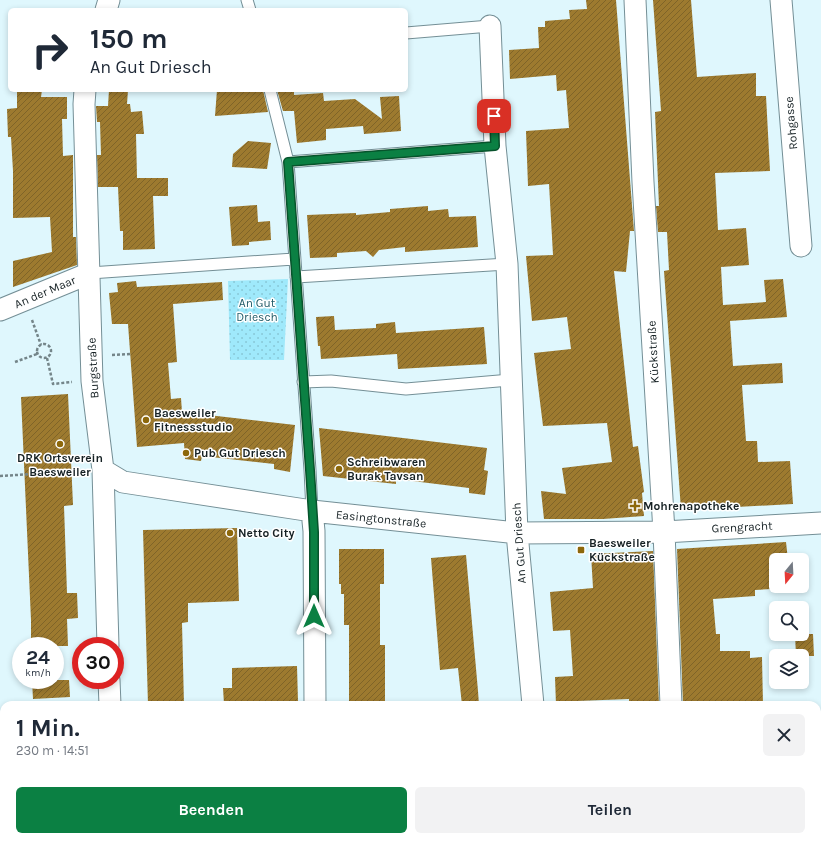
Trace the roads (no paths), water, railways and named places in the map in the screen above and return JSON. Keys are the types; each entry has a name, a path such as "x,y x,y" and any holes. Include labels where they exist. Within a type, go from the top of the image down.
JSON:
{"street":[{"name":"Kückstraße","path":"635,0 643,182 664,532 671,701"},
{"name":"Rohgasse","path":"781,0 801,246"},
{"name":"An Gut Driesch","path":"490,26 495,146 507,264 517,534 533,701"},
{"name":"Burgstraße","path":"86,92 84,104 92,381 103,470 108,637"},
{"name":"An der Maar","path":"0,310 90,273"},
{"name":"Easingtonstraße","path":"103,470 123,482 312,511 517,534 664,532"},
{"path":"312,511 314,532 315,701"},
{"name":"Grengracht","path":"664,532 821,523"},
{"path":"109,689 110,701"}],"lane":[{"name":"An Gut Driesch","path":"408,33 490,26"},
{"path":"270,92 288,162 312,511"},
{"path":"288,162 495,146"},
{"path":"90,273 294,259"},
{"path":"296,277 507,264"},
{"path":"303,382 331,381 406,389 511,380"}],"place":[{"name":"Baesweiler Fitnessstudio","path":"146,420"},
{"name":"DRK Ortsverein Baesweiler","path":"60,444"},
{"name":"Pub Gut Driesch","path":"186,453"},
{"name":"Schreibwaren Burak Tavsan","path":"339,469"},
{"name":"Mohrenapotheke","path":"635,506"},
{"name":"Netto City","path":"230,533"},
{"name":"Baesweiler Kückstraße","path":"581,550"}]}
